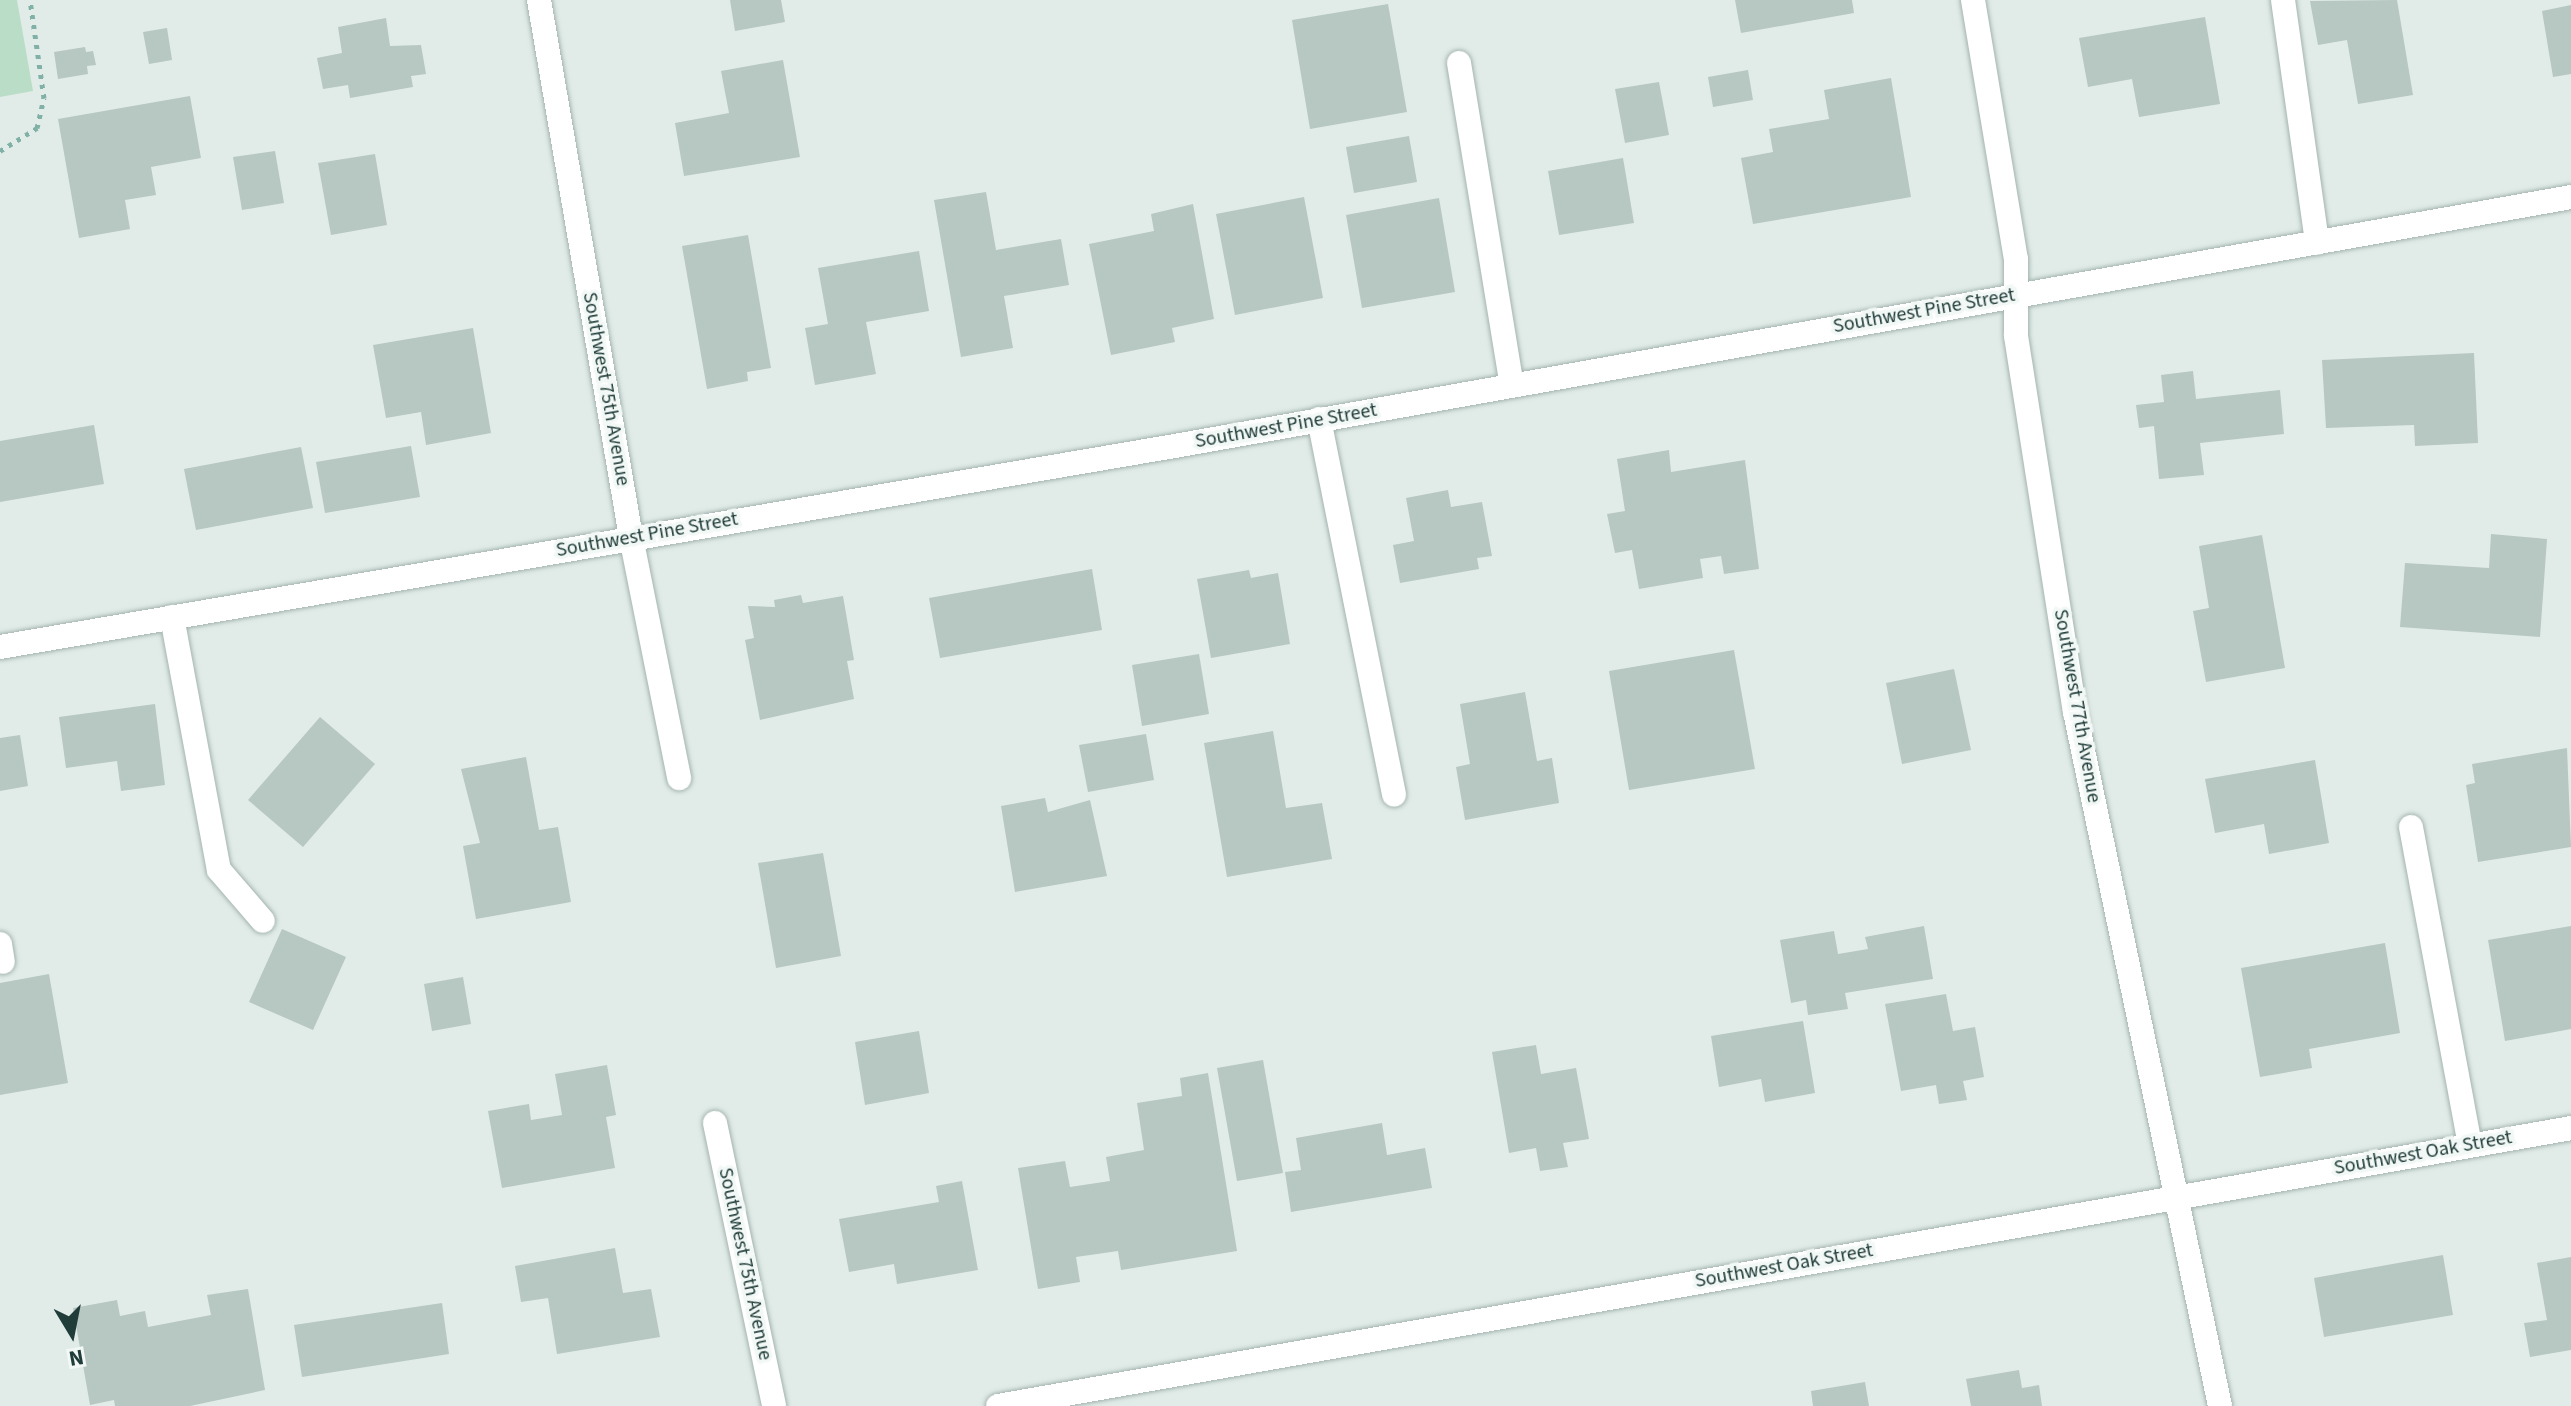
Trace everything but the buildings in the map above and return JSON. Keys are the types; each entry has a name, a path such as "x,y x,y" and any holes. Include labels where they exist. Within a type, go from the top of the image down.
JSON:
{"street":[{"name":"Southwest 75th Avenue","path":"539,0 631,537 679,778"},
{"name":"Southwest 77th Avenue","path":"1973,0 2018,294 2016,336 2075,712 2220,1406"},
{"path":"2283,0 2317,243"},
{"path":"1459,63 1512,385"},
{"name":"Southwest Pine Street","path":"0,647 1319,419 2571,197"},
{"path":"1319,419 1394,795"},
{"path":"172,617 219,870 263,921"},
{"path":"2411,827 2470,1145"},
{"name":"Southwest 75th Avenue","path":"715,1123 774,1406"},
{"name":"Southwest Oak Street","path":"998,1406 2571,1128"}],"path":[{"path":"0,151 37,128 44,98 30,0"}],"green space":[{"path":"0,0 17,0 33,91 0,97"}]}
